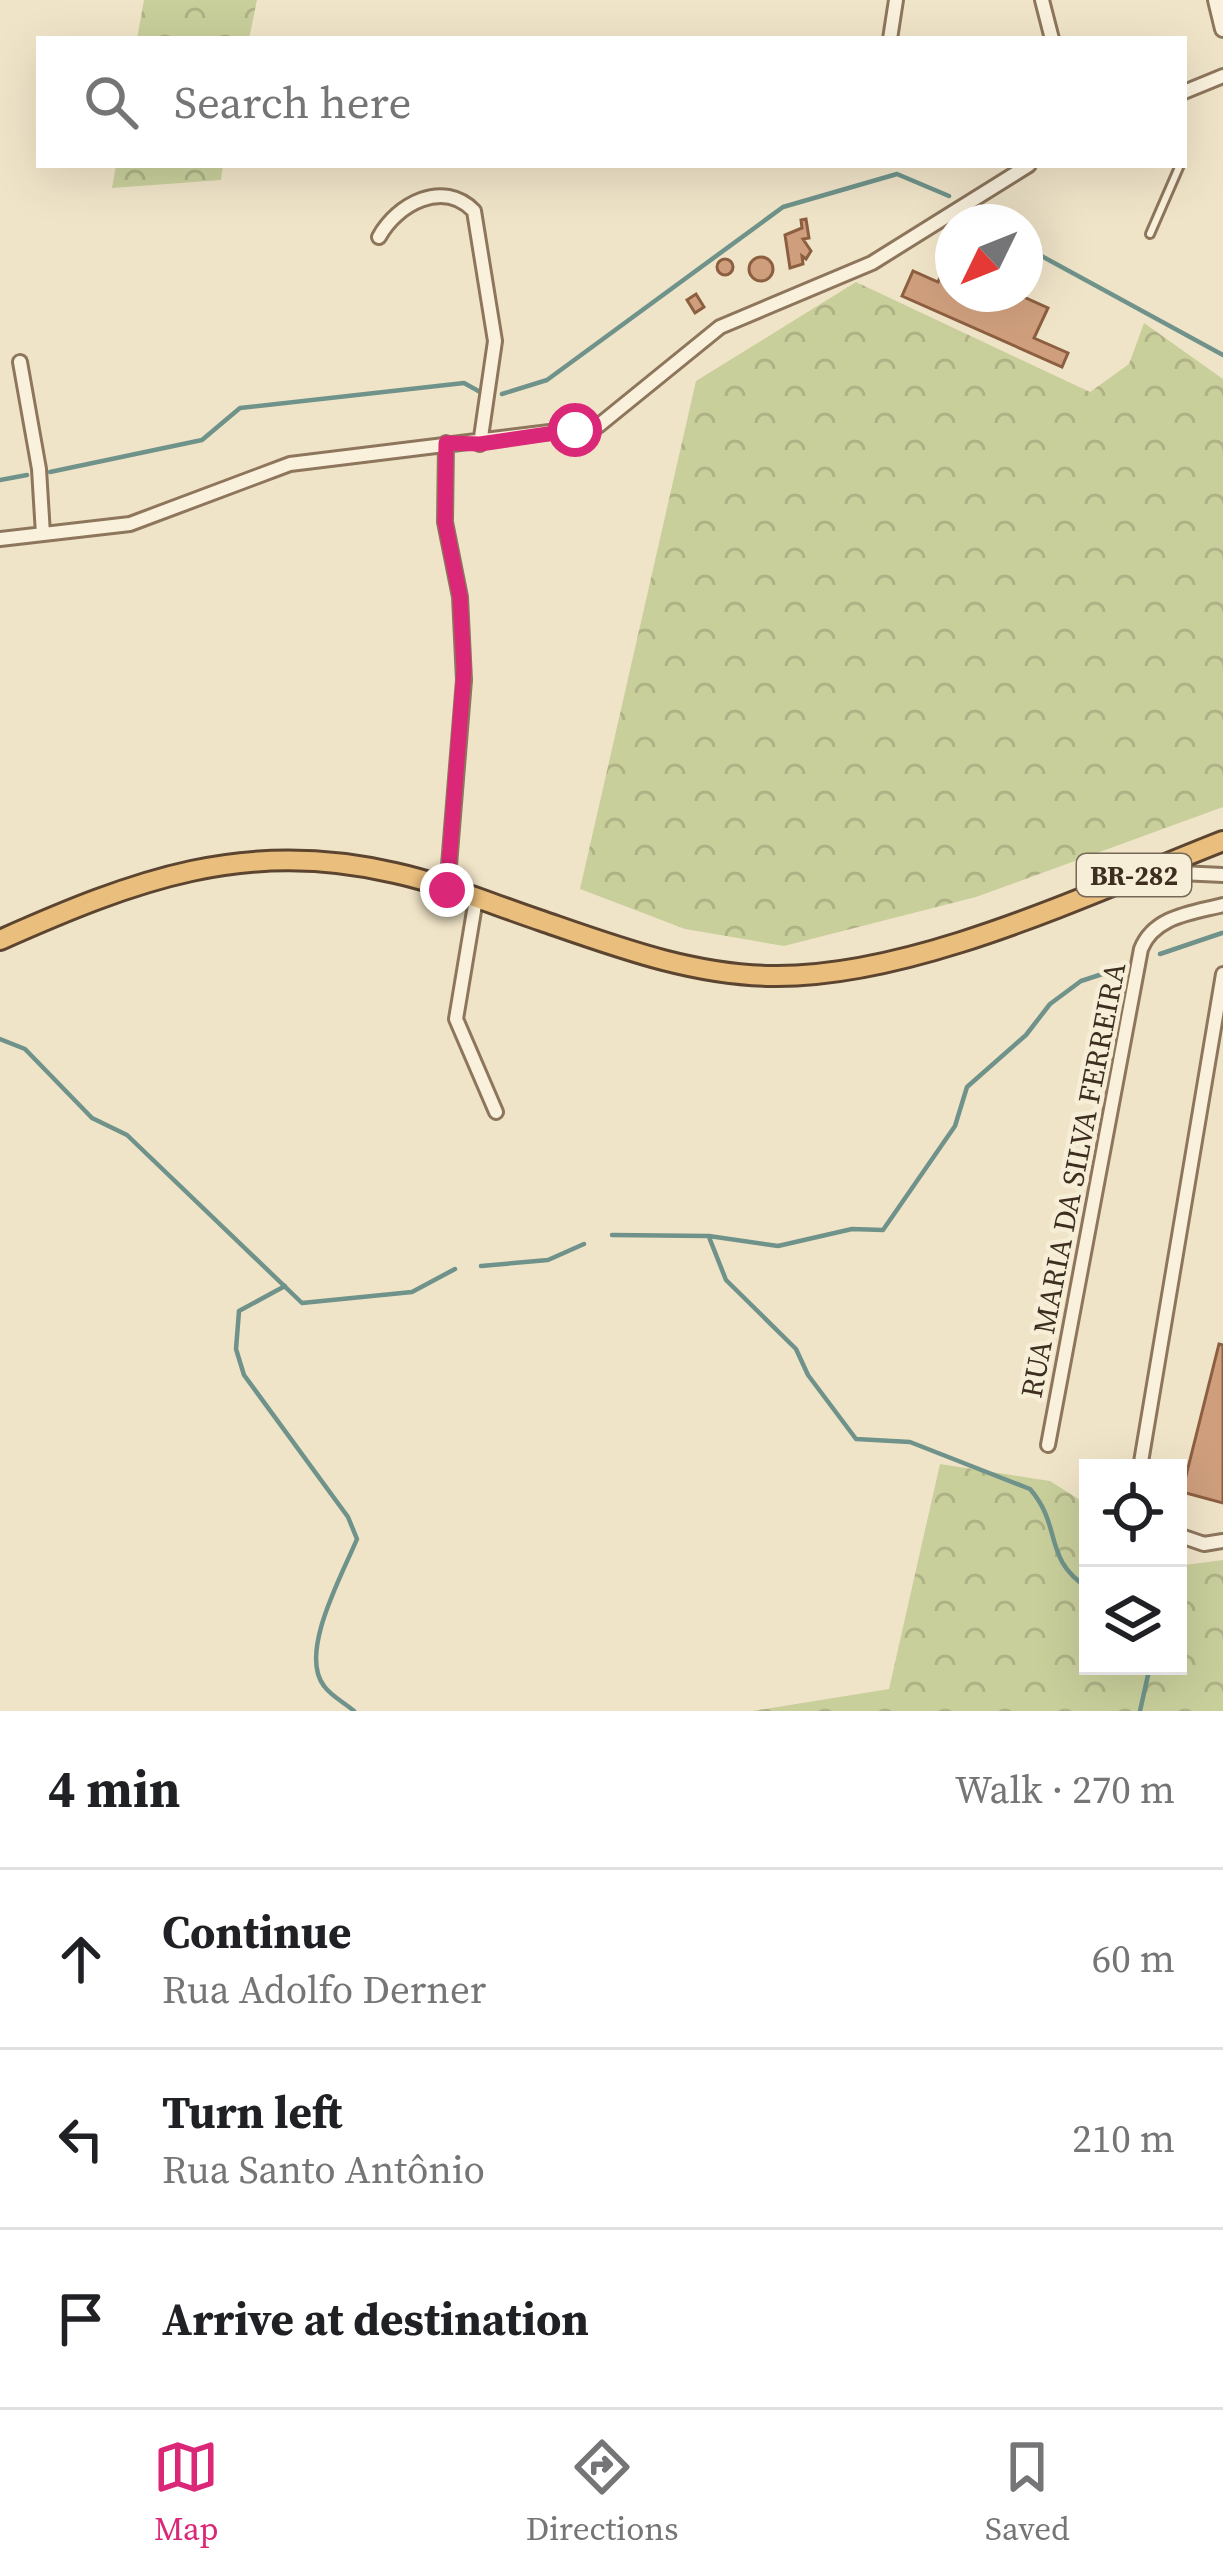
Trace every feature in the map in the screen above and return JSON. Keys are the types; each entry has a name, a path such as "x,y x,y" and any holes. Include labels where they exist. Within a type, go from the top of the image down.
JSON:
{"highway":[{"name":"BR-282","path":"0,940 173,872 263,858 364,866 672,964 724,973 811,976 899,962 1223,841"}],"street":[{"path":"890,36 896,0"},
{"path":"1042,0 1051,36"},
{"path":"1216,0 1223,29"},
{"path":"1187,91 1223,76"},
{"path":"0,539 130,524 290,464 598,426 720,327 872,263 1023,168"},
{"path":"380,237 395,213 416,199 459,200 474,211 495,341 480,444"},
{"path":"20,362 40,470 44,534"},
{"path":"446,443 445,522 460,597 464,670 447,890"},
{"path":"1140,873 1223,875"},
{"path":"476,899 456,1019 496,1112"},
{"name":"RUA MARIA DA SILVA FERREIRA","path":"1048,1445 1141,949 1146,936 1169,920 1223,905"},
{"path":"1142,1459 1223,974"},
{"path":"1187,1538 1204,1544 1223,1540"}],"lane":[{"path":"1150,234 1179,168"}],"green space":[{"path":"144,0 257,0 250,36 138,36"},
{"path":"115,168 223,168 221,180 112,188"},
{"path":"856,282 1090,392 1129,364 1144,323 1223,379 1223,807 976,897 784,946 685,929 580,889 696,381"},
{"path":"940,1464 1050,1481 1079,1499 1079,1675 1187,1675 1187,1565 1223,1560 1223,1711 752,1711 889,1689"}],"building":[{"path":"806,219 809,238 803,239 811,251 806,259 802,256 803,264 790,268 785,235 802,228 801,220"},
{"path":"761,257 770,260 770,278 761,281 752,278 749,269 752,260"},
{"path":"725,259 733,267 725,275 717,267"},
{"path":"913,271 935,281 935,311 902,296"},
{"path":"696,294 704,307 695,313 687,300"},
{"path":"1043,306 1048,308 1034,338 1068,353 1062,367 938,312 1043,312"},
{"path":"1219,1344 1223,1345 1223,1503 1187,1493 1187,1472"}],"waterway":[{"path":"502,394 547,380 783,207 897,174 949,196"},
{"path":"1043,257 1223,355"},
{"path":"50,472 202,440 240,408 464,383 482,393"},
{"path":"0,480 27,475"},
{"path":"1160,954 1222,933"},
{"path":"612,1235 709,1236 778,1246 852,1229 883,1230 955,1126 967,1087 1026,1035 1050,1004 1081,981 1124,967"},
{"path":"0,1039 25,1049 92,1118 127,1135 302,1303 412,1292 455,1269"},
{"path":"709,1237 726,1280 796,1349 808,1375 856,1439 910,1442 1030,1489 1047,1516 1058,1554 1079,1581"},
{"path":"481,1266 548,1260 584,1244"},
{"path":"285,1286 239,1311 236,1349 244,1375 348,1517 357,1539 326,1613 316,1654 324,1686 354,1711"},
{"path":"1140,1711 1148,1675"}],"route":[{"path":"447,890 464,670 460,597 445,522 446,443 480,444 575,430"}]}
